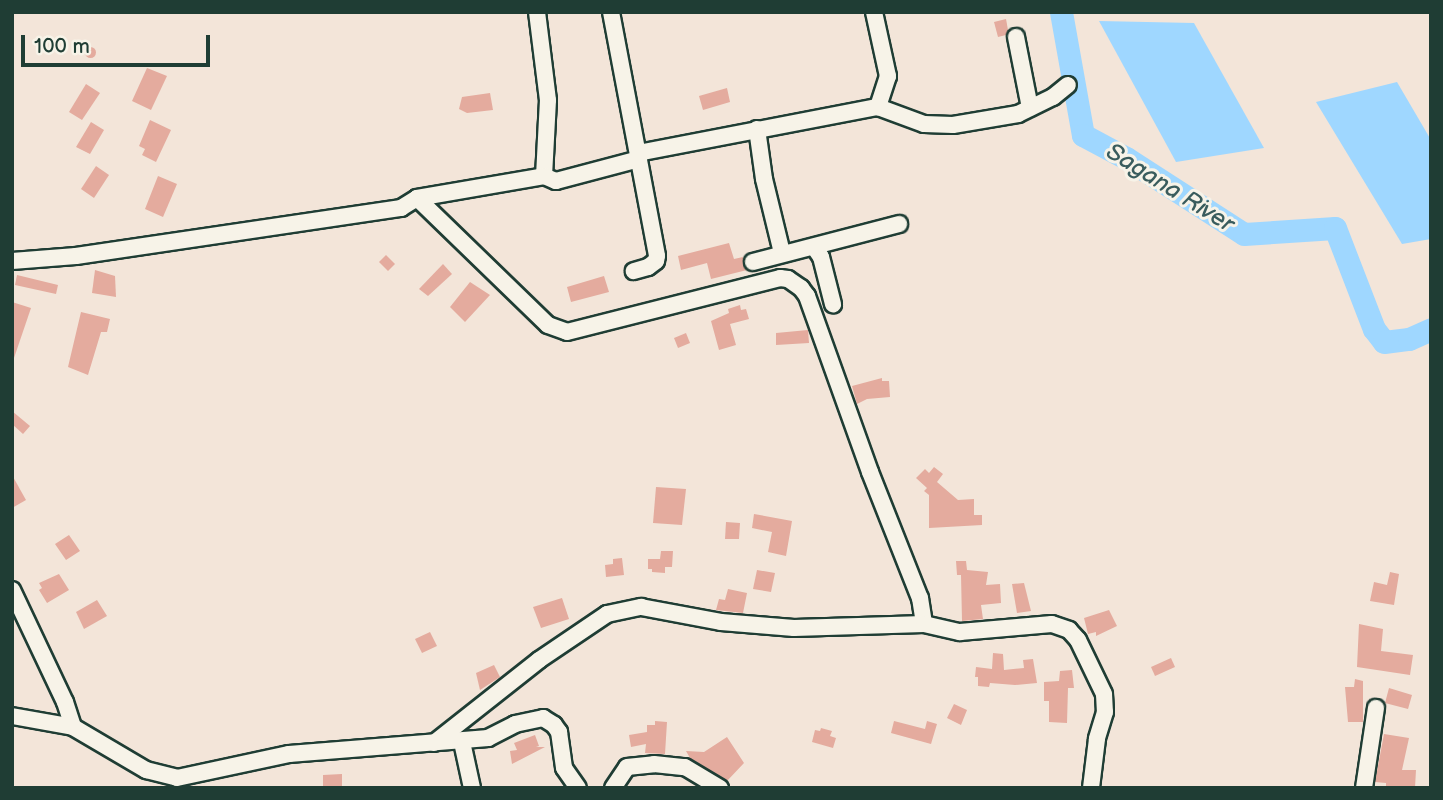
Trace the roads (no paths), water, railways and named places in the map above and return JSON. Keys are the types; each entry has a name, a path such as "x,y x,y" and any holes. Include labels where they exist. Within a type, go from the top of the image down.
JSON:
{"street":[{"path":"537,12 548,100 544,176"},
{"path":"611,12 657,256 656,261 648,267 634,271"},
{"path":"874,12 888,76 878,107"},
{"path":"1016,37 1030,108"},
{"path":"12,261 76,256 401,208 417,198 544,176 556,181 638,156 757,129 878,107 924,124 939,125 1018,114 1068,85"},
{"path":"757,129 764,178 782,253"},
{"path":"417,198 548,325 567,332 780,278 788,279 801,288 807,296 870,472 920,598 924,624"},
{"path":"753,262 899,224"},
{"path":"814,247 821,257 833,304"},
{"path":"12,590 65,702 73,727"},
{"path":"434,743 539,660 607,614 641,607 721,621 794,628 924,624 960,632 1042,624 1069,630 1078,640 1104,694 1105,712 1097,739 1090,788"},
{"path":"1364,788 1376,708"},
{"path":"12,716 73,727 146,770 177,778 289,754 488,738 523,721 542,718 554,724 559,732 564,768 578,788"},
{"path":"462,742 472,788"},
{"path":"612,788 627,767 667,764 685,767 720,788"}],"water":[{"path":"1099,21 1194,23 1264,148 1176,162"},
{"path":"1397,82 1431,140 1431,239 1402,244 1316,102"}],"waterway":[{"name":"Sagana River","path":"1061,12 1083,135 1126,158 1244,234 1335,228 1374,329 1384,342 1409,339 1431,329"}]}
